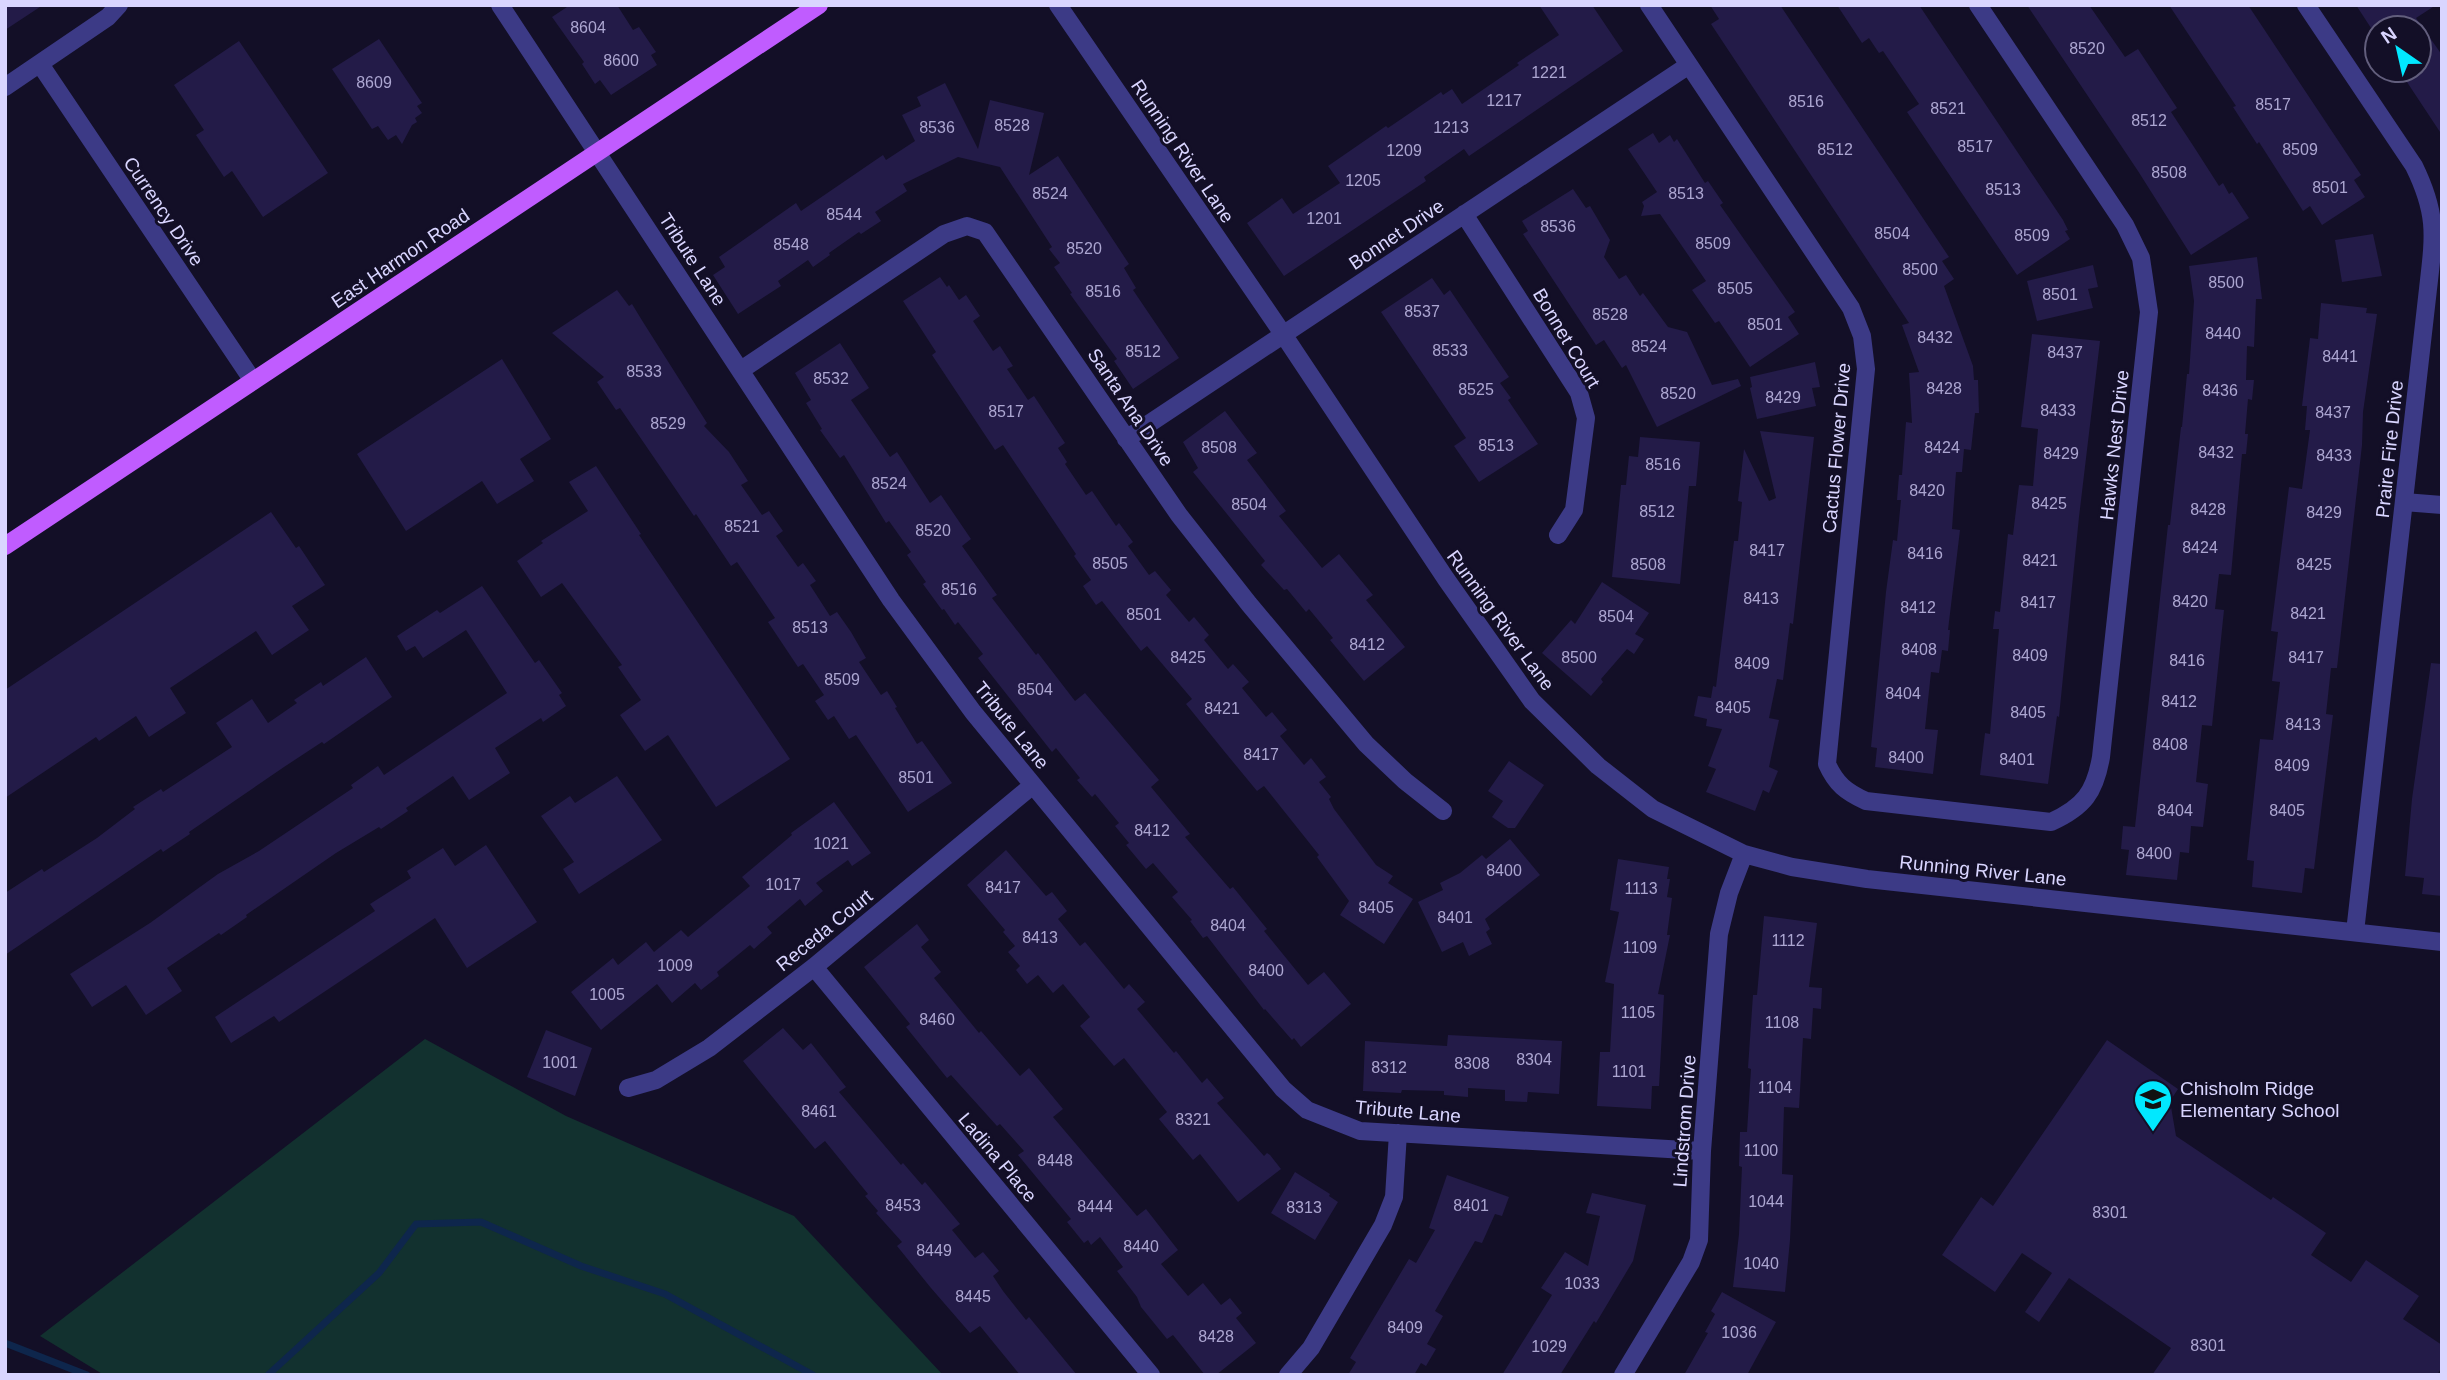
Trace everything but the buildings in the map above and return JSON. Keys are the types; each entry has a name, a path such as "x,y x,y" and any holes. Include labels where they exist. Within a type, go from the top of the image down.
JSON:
{"main road":[{"name":"East Harmon Road","path":"5,545 819,5"}],"street":[{"path":"5,87 108,17 119,5"},
{"name":"Tribute Lane","path":"500,5 891,600 973,712 1283,1089 1307,1110 1360,1131 1702,1152"},
{"name":"Running River Lane","path":"1058,5 1283,334 1446,579 1532,701 1598,766 1653,809 1744,853 1792,867 1867,879 2442,942"},
{"name":"Cactus Flower Drive","path":"1649,5 1851,308 1862,336 1867,369 1827,764 1833,779 1847,792 1866,801 1959,813"},
{"name":"Hawks Nest Drive","path":"1959,813 2051,822 2070,814 2086,799 2097,779 2149,312 2141,258 2125,225 1978,5"},
{"name":"Praire Fire Drive","path":"2306,5 2414,166 2427,192 2433,217 2433,245 2355,932"},
{"name":"Currency Drive","path":"40,64 253,381"},
{"name":"Bonnet Drive","path":"1126,439 1689,65"},
{"name":"Bonnet Court","path":"1464,215 1579,393 1586,418 1574,510 1558,535"},
{"name":"Santa Ana Drive","path":"741,370 944,234 967,226 985,232 1179,515 1249,604 1366,744 1405,781 1443,811"},
{"path":"2404,502 2442,505"},
{"name":"Receda Court","path":"628,1088 656,1080 686,1064 814,967 1032,785"},
{"name":"Lindstrom Drive","path":"1623,1375 1691,1262 1699,1240 1702,1152 1719,934 1729,893 1744,853"},
{"name":"Ladina Place","path":"814,967 1151,1375"},
{"path":"1288,1375 1311,1348 1383,1225 1394,1197 1398,1133"}],"green space":[{"path":"425,1039 566,1116 794,1216 943,1375 104,1375 40,1336"}],"waterway":[{"path":"268,1375 379,1273 416,1224 481,1222 581,1266 665,1294 813,1375"},
{"path":"5,1343 87,1375"}],"place":[{"name":"Chisholm Ridge Elementary School","path":"2153,1133"}]}
